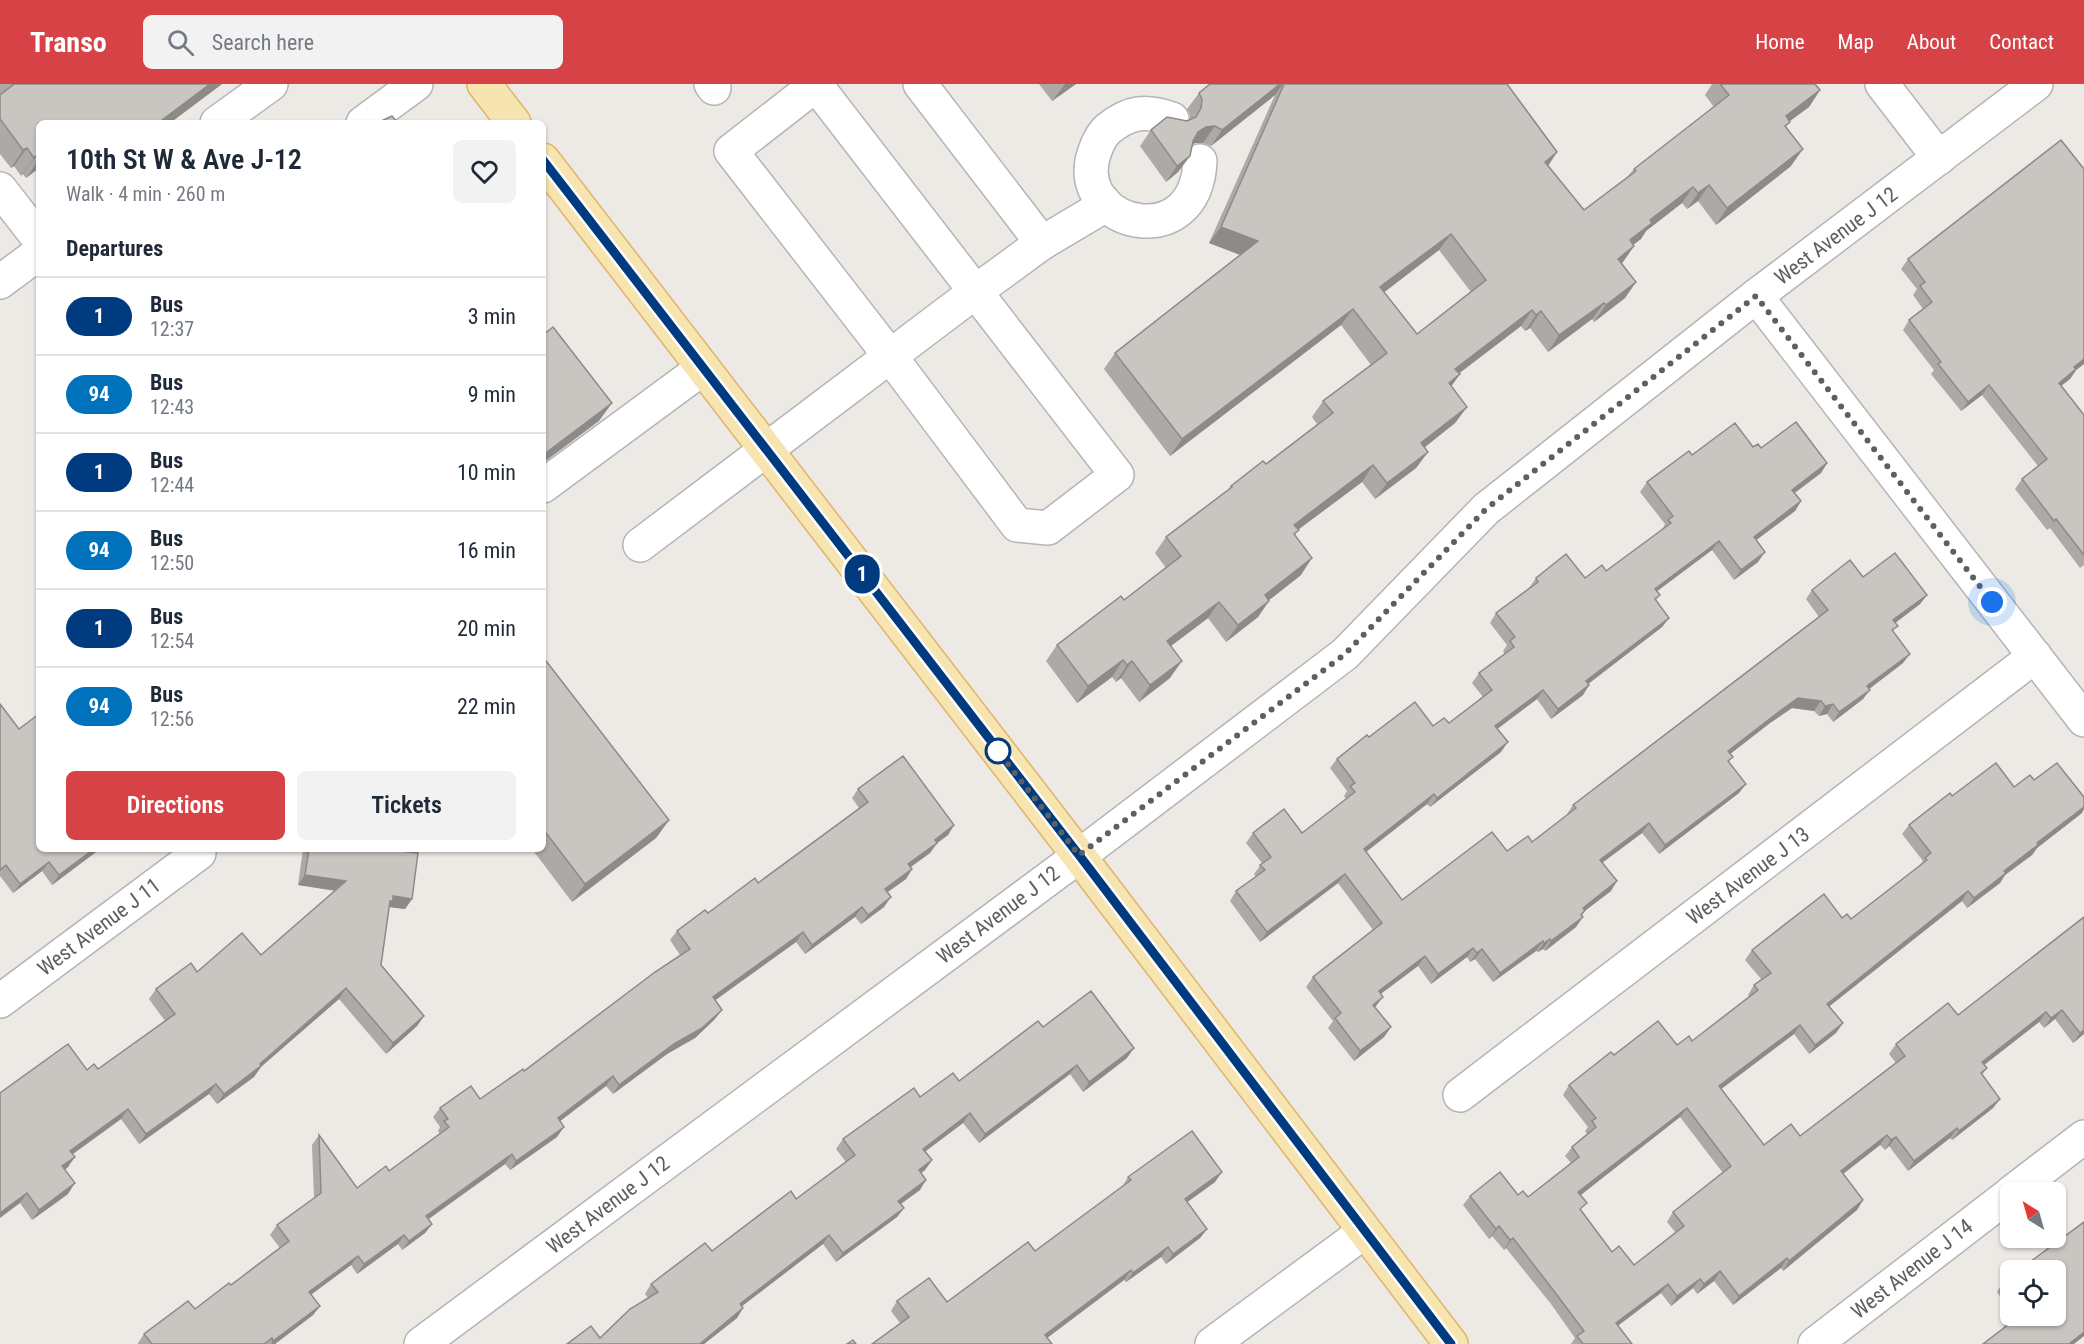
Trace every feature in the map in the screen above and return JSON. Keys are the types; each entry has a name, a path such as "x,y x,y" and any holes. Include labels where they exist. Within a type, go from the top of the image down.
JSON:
{"main road":[{"path":"484,84 512,120"},
{"path":"546,164 1079,855 1451,1344"}],"street":[{"path":"222,120 271,84"},
{"path":"367,120 416,84"},
{"path":"817,84 975,292 1117,475 1048,528 1017,525 731,151 817,84"},
{"path":"920,84 1042,243"},
{"path":"1882,84 1939,158"},
{"name":"West Avenue J 12","path":"421,1344 1079,855 1345,654 1486,509 1756,296 2036,84"},
{"path":"1172,119 1154,113 1136,114 1118,120 1104,132 1095,148 1091,167 1094,184 1103,201 1116,213 1132,220 1149,222 1167,218 1182,209 1193,195 1200,178 1200,161"},
{"path":"0,189 36,235"},
{"path":"640,545 975,292 1042,243 1094,212 1103,201"},
{"path":"0,282 36,255"},
{"path":"1756,296 2084,720"},
{"path":"546,484 703,368"},
{"name":"West Avenue J 13","path":"1460,1095 2035,656"},
{"name":"West Avenue J 11","path":"0,1001 198,852"},
{"name":"West Avenue J 14","path":"2025,1182 2084,1137"},
{"name":"West Avenue J 14","path":"1815,1344 2000,1201"},
{"path":"1212,1344 1364,1232"}],"building":[{"path":"210,84 162,120 36,120 36,156 34,158 27,148 23,150 0,119 0,95 13,85"},
{"path":"1210,84 1280,84 1222,130 1215,126 1206,127 1198,132 1193,141 1190,156 1177,166 1151,130 1167,117 1187,121 1196,117 1201,108 1202,99 1199,93"},
{"path":"1284,84 1507,84 1557,152 1545,162 1584,210 1729,95 1720,84 1815,84 1820,90 1786,116 1790,122 1785,126 1803,149 1727,208 1709,185 1698,193 1693,187 1650,220 1652,223 1630,240 1634,246 1618,259 1636,282 1606,305 1604,303 1559,335 1541,311 1536,315 1532,310 1455,369 1460,374 1449,383 1467,407 1421,443 1428,452 1387,483 1373,465 1294,525 1299,530 1294,534 1312,558 1265,595 1269,601 1238,625 1219,602 1167,641 1182,661 1150,685 1132,661 1127,665 1123,660 1088,686 1057,645 1121,596 1124,600 1181,556 1166,537 1263,461 1266,464 1333,413 1323,401 1387,353 1353,309 1182,439 1115,353 1258,241 1221,227","holes":["1451,234 1486,280 1417,334 1380,287"]},
{"path":"392,116 395,120 383,120"},
{"path":"2061,140 2084,169 2084,359 2059,383 2084,415 2084,555 2022,479 2047,459 1989,385 1968,402 1938,364 1941,362 1909,320 1932,302 1920,286 1925,282 1908,259"},
{"path":"553,327 612,403 546,453 546,333"},
{"path":"1796,422 1827,463 1792,490 1801,501 1754,537 1765,552 1741,570 1719,541 1655,589 1660,595 1655,599 1669,618 1586,681 1589,685 1558,709 1543,690 1495,726 1508,742 1437,798 1434,794 1364,849 1402,900 1492,832 1507,851 1528,836 1532,842 1576,808 1573,805 1828,610 1812,590 1850,560 1863,577 1895,553 1927,595 1893,620 1898,626 1892,630 1910,654 1867,686 1870,690 1839,712 1833,704 1825,706 1821,701 1798,698 1728,751 1733,757 1728,761 1746,784 1665,845 1649,823 1600,860 1617,881 1583,908 1585,910 1581,915 1583,917 1551,941 1550,939 1544,943 1543,941 1500,973 1482,949 1477,953 1473,948 1438,974 1425,956 1379,991 1383,997 1373,1005 1391,1027 1360,1051 1335,1018 1341,1013 1313,977 1382,923 1345,874 1267,932 1236,891 1265,870 1260,865 1271,857 1253,833 1284,809 1302,833 1355,792 1350,786 1355,783 1337,759 1415,702 1433,726 1444,718 1449,723 1492,690 1479,673 1514,647 1510,641 1515,637 1496,613 1538,582 1536,578 1566,554 1585,578 1602,565 1606,571 1671,523 1668,520 1673,516 1647,482 1689,451 1692,455 1735,423 1753,447 1758,444 1761,448"},
{"path":"546,661 669,820 585,884 546,833"},
{"path":"0,704 19,729 36,716 36,852 90,852 59,875 49,862 20,884 6,865 0,870"},
{"path":"903,756 954,825 935,840 937,843 908,864 912,869 885,889 891,897 868,915 862,907 812,945 803,932 713,997 722,1010 702,1028 674,1044 619,1085 613,1076 558,1118 564,1127 516,1161 512,1154 426,1216 432,1224 409,1241 404,1235 364,1264 358,1256 309,1292 320,1306 273,1341 272,1338 264,1344 152,1344 144,1334 188,1301 195,1309 289,1241 277,1225 321,1193 319,1135 357,1188 386,1166 389,1171 449,1127 444,1121 448,1119 440,1108 471,1086 480,1099 523,1069 524,1071 655,972 690,949 677,931 705,910 708,913 755,878 758,883 868,802 858,789"},
{"path":"1996,763 2014,787 2030,775 2034,780 2057,763 2084,797 2084,807 2037,843 2038,845 2004,871 2006,873 1974,898 1968,891 1827,1004 1843,1023 1815,1045 1800,1025 1719,1086 1764,1145 1791,1124 1800,1136 1905,1056 1896,1044 1948,1003 1958,1015 2084,917 2084,1030 2080,1033 2062,1010 2051,1018 2046,1012 1982,1062 1987,1068 1981,1073 2000,1099 1959,1131 1957,1128 1914,1161 1896,1137 1891,1140 1887,1135 1841,1171 1863,1200 1789,1261 1787,1258 1739,1296 1720,1271 1704,1284 1700,1279 1677,1296 1668,1284 1616,1323 1632,1344 1583,1344 1577,1336 1584,1331 1557,1295 1513,1238 1510,1240 1499,1226 1496,1229 1470,1196 1500,1172 1518,1195 1523,1191 1528,1197 1579,1157 1572,1147 1596,1127 1592,1121 1596,1118 1569,1085 1611,1052 1614,1055 1658,1021 1677,1045 1689,1036 1692,1041 1758,990 1754,985 1771,973 1752,950 1824,894 1842,918 1847,914 1851,919 1927,860 1925,858 1931,853 1909,825 1950,793 1952,796","holes":["1687,1108 1731,1166 1673,1212 1684,1226 1634,1265 1619,1246 1612,1252 1580,1209 1587,1203 1578,1192"]},
{"path":"309,852 418,853 412,899 393,896 393,901 390,901 381,965 424,1016 393,1043 346,988 260,1064 261,1066 224,1094 216,1084 146,1134 128,1109 70,1151 75,1157 62,1166 75,1183 39,1210 27,1193 0,1213 0,1093 68,1044 87,1070 94,1064 98,1069 175,1014 156,989 191,963 197,972 242,933 261,955 346,881 305,875"},
{"path":"1091,991 1134,1048 1089,1082 1077,1065 985,1134 970,1113 923,1149 932,1160 919,1170 926,1180 898,1201 904,1208 843,1253 829,1235 740,1304 743,1308 702,1344 567,1344 591,1326 600,1338 630,1309 658,1292 651,1284 705,1243 712,1251 791,1191 796,1199 855,1155 843,1139 914,1088 920,1097 953,1073 959,1081 1038,1021 1043,1027"},
{"path":"1192,1131 1222,1172 1185,1199 1207,1229 1173,1254 1168,1247 1133,1273 1131,1270 1045,1335 1052,1344 872,1344 909,1317 897,1301 929,1278 947,1302 1028,1242 1035,1251 1131,1180 1128,1177"},
{"path":"2084,1222 2084,1332 2069,1344 1983,1344 2006,1326 2066,1326 2066,1260 2033,1260 2049,1248 2066,1248 2066,1235"}],"bus line":[{"name":"1","path":"546,164 1079,855 1451,1344"}],"route":[{"path":"998,751 993,745 1079,855 1345,654 1486,509 1756,296 1992,602"}]}
